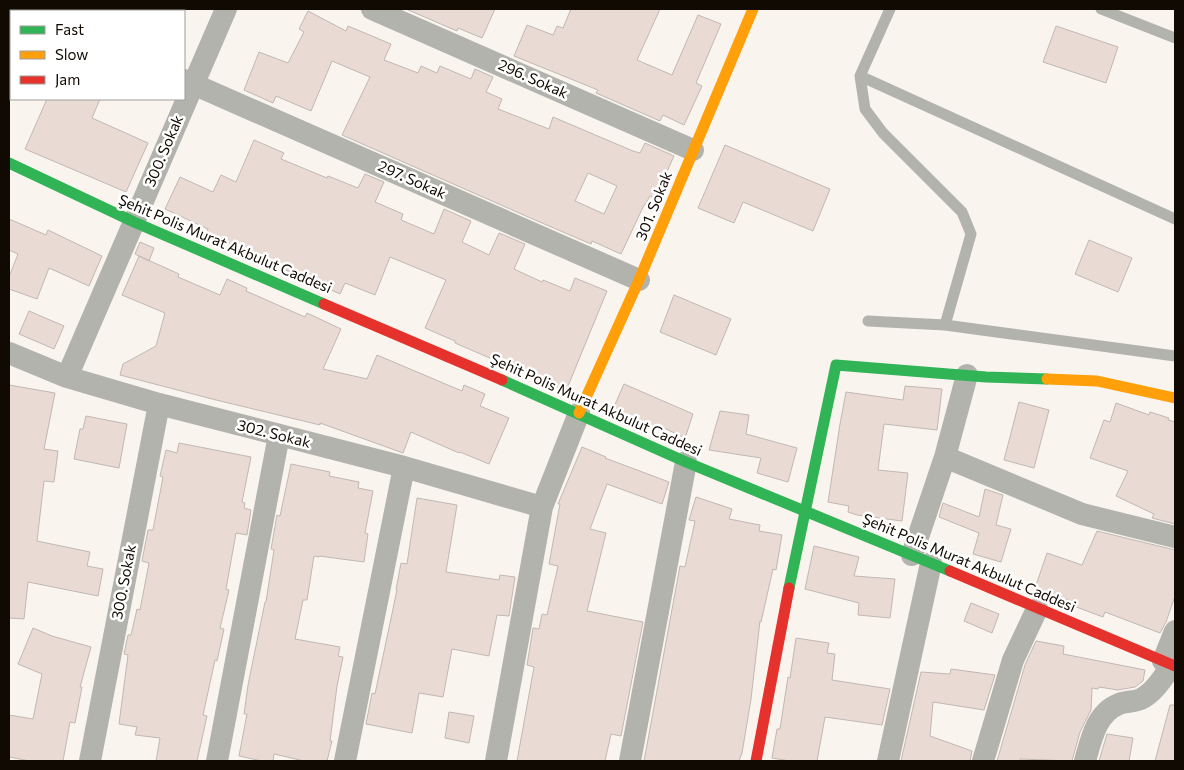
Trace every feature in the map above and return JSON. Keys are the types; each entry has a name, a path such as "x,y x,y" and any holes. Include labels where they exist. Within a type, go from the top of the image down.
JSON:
{"street":[{"name":"300. Sokak","path":"188,82 226,9"},
{"name":"296. Sokak","path":"372,9 693,150"},
{"name":"301. Sokak","path":"580,412 640,280 751,9"},
{"name":"297. Sokak","path":"188,82 640,280"},
{"name":"300. Sokak","path":"67,377 134,222 181,100"},
{"name":"Şehit Polis Murat Akbulut Caddesi","path":"9,163 134,222 580,412 686,462 1170,664"},
{"name":"302. Sokak","path":"9,353 67,377 159,404 404,467 542,507"},
{"path":"756,761 782,619 807,511 836,365 967,375 1097,381 1175,398"},
{"path":"888,761 922,559 945,457 967,375"},
{"name":"300. Sokak","path":"90,761 159,404"},
{"path":"496,761 542,507 580,412"},
{"path":"217,761 279,435"},
{"path":"945,457 1082,514 1175,537"},
{"path":"630,761 686,462"},
{"path":"345,761 404,467"},
{"path":"983,761 1013,660 1037,608"},
{"path":"1086,761 1093,731 1107,711 1119,704 1141,699 1154,688 1170,664 1175,631"}],"lane":[{"path":"890,9 860,76 865,109 883,133 962,212 970,234 946,325"},
{"path":"1101,9 1175,38"},
{"path":"860,76 1175,219"},
{"path":"868,321 946,325 1175,356"}],"building":[{"path":"406,9 495,9 482,38 458,28 457,31"},
{"path":"571,9 660,9 637,60 672,75 698,15 721,24 696,83 702,86 684,125 663,115 660,121 596,93 598,90 514,56 527,25 553,35 557,26 563,28"},
{"path":"308,11 346,31 348,26 391,44 384,60 418,73 421,66 437,73 440,66 471,79 475,69 493,77 486,92 502,99 498,109 549,129 553,117 633,151 640,153 645,143 674,156 655,198 650,196 644,205 621,254 592,241 591,244 342,135 370,77 332,61 311,111 276,96 273,103 244,90 259,52 288,63 304,32 299,29","holes":["588,173 617,186 604,214 575,201"]},
{"path":"1056,26 1118,47 1106,83 1043,62"},
{"path":"47,100 100,100 92,118 148,143 126,192 25,149"},
{"path":"254,140 284,153 281,159 327,178 328,176 358,188 365,174 384,182 375,202 403,214 401,220 434,234 444,209 471,221 462,242 489,255 499,233 525,244 514,269 542,282 543,280 570,291 575,278 607,291 566,391 425,328 446,280 390,257 375,295 345,283 340,294 206,233 208,229 165,209 180,177 213,192 221,175 236,182"},
{"path":"725,145 830,189 813,231 743,202 734,223 698,208"},
{"path":"9,219 46,235 48,230 102,256 89,286 49,268 37,299 9,289 9,277 18,254 9,250"},
{"path":"1089,240 1132,258 1118,292 1075,274"},
{"path":"140,242 154,248 149,261 135,254"},
{"path":"139,256 179,274 178,277 220,295 227,279 247,288 246,291 305,317 307,313 341,329 323,369 367,379 377,355 462,391 464,385 485,394 480,406 509,418 489,464 411,432 403,453 320,423 320,425 120,375 123,364 156,346 165,313 122,295"},
{"path":"674,295 731,319 716,355 660,332"},
{"path":"29,311 64,326 54,349 19,334"},
{"path":"624,384 693,414 685,438 660,426 659,429 613,409"},
{"path":"9,385 55,393 44,449 58,451 54,482 44,481 37,541 90,552 87,566 103,569 98,596 28,582 24,619 9,618"},
{"path":"905,386 942,389 937,430 884,424 878,470 908,473 902,521 857,515 848,512 849,506 828,502 846,392 903,400"},
{"path":"1019,402 1049,410 1034,468 1004,460"},
{"path":"1116,403 1149,415 1150,412 1169,418 1168,420 1175,422 1175,524 1152,518 1154,514 1116,496 1128,471 1090,458 1104,420 1110,422"},
{"path":"720,411 749,415 746,434 797,448 788,482 757,473 761,458 709,450"},
{"path":"86,416 127,424 119,468 74,459 80,429 83,429"},
{"path":"179,443 251,457 242,502 245,503 244,508 251,510 247,535 236,533 226,589 229,590 220,628 224,629 203,715 207,716 197,761 156,761 160,738 135,735 137,727 119,724 128,655 124,654 137,609 140,610 149,563 142,561 148,530 153,530 163,477 160,476 166,450 177,453"},
{"path":"582,447 605,458 669,482 662,504 607,484 590,529 606,533 587,611 643,622 621,736 611,734 605,761 517,761 534,667 527,665 533,628 539,629 542,614 547,615 558,566 549,564 560,504 558,504"},
{"path":"291,464 330,472 329,476 359,482 358,488 373,491 365,533 368,534 364,562 314,556 307,600 303,600 295,639 340,647 338,656 343,657 337,686 330,741 332,741 327,761 304,761 274,754 273,761 262,761 239,756 247,714 244,714 248,685 266,602 274,550 271,549 277,515 280,516"},
{"path":"985,489 1003,495 996,525 1011,529 1001,562 973,554 979,533 939,517 943,503 979,517"},
{"path":"696,497 732,509 729,519 760,525 759,531 782,535 776,570 773,569 760,621 751,699 742,753 739,761 644,761 680,566 685,567 695,521 689,520"},
{"path":"417,498 457,505 446,572 499,580 500,575 515,577 509,616 497,615 489,656 452,649 443,697 419,693 412,733 366,724 372,693 375,694 401,563 407,564"},
{"path":"1097,531 1175,550 1175,596 1160,633 1105,612 1103,617 1070,605 1071,601 1035,588 1047,553 1082,565"},
{"path":"814,546 859,557 854,576 895,579 890,618 858,615 859,603 805,589"},
{"path":"971,603 999,614 992,633 964,621"},
{"path":"33,628 52,636 91,647 80,687 82,687 75,723 70,722 63,761 30,761 9,757 9,715 33,719 42,674 18,664"},
{"path":"796,638 829,643 827,653 835,654 832,680 890,689 882,725 825,717 817,761 790,761 772,758 777,729 780,729"},
{"path":"1036,641 1064,646 1063,654 1145,670 1143,681 1135,687 1118,690 1099,687 1098,689 1092,688 1091,710 1080,732 1072,761 1020,759 1020,761 997,761 1025,665"},
{"path":"951,669 995,675 984,710 933,702 930,736 972,751 970,761 901,761 921,672 950,674"},
{"path":"1170,705 1175,705 1175,761 1155,761"},
{"path":"449,712 474,716 469,743 445,738"},
{"path":"1107,734 1133,738 1129,761 1099,761"}],"traffic: fast":[{"path":"9,163 134,222 324,304"},
{"path":"789,588 836,365 986,377 1047,379"},
{"path":"502,380 686,462 950,571"}],"traffic: slow":[{"path":"579,413 639,280 753,9"},
{"path":"1047,379 1097,381 1175,398"}],"traffic: jam":[{"path":"324,304 502,380"},
{"path":"950,571 1175,666"},
{"path":"756,761 789,588"}]}
